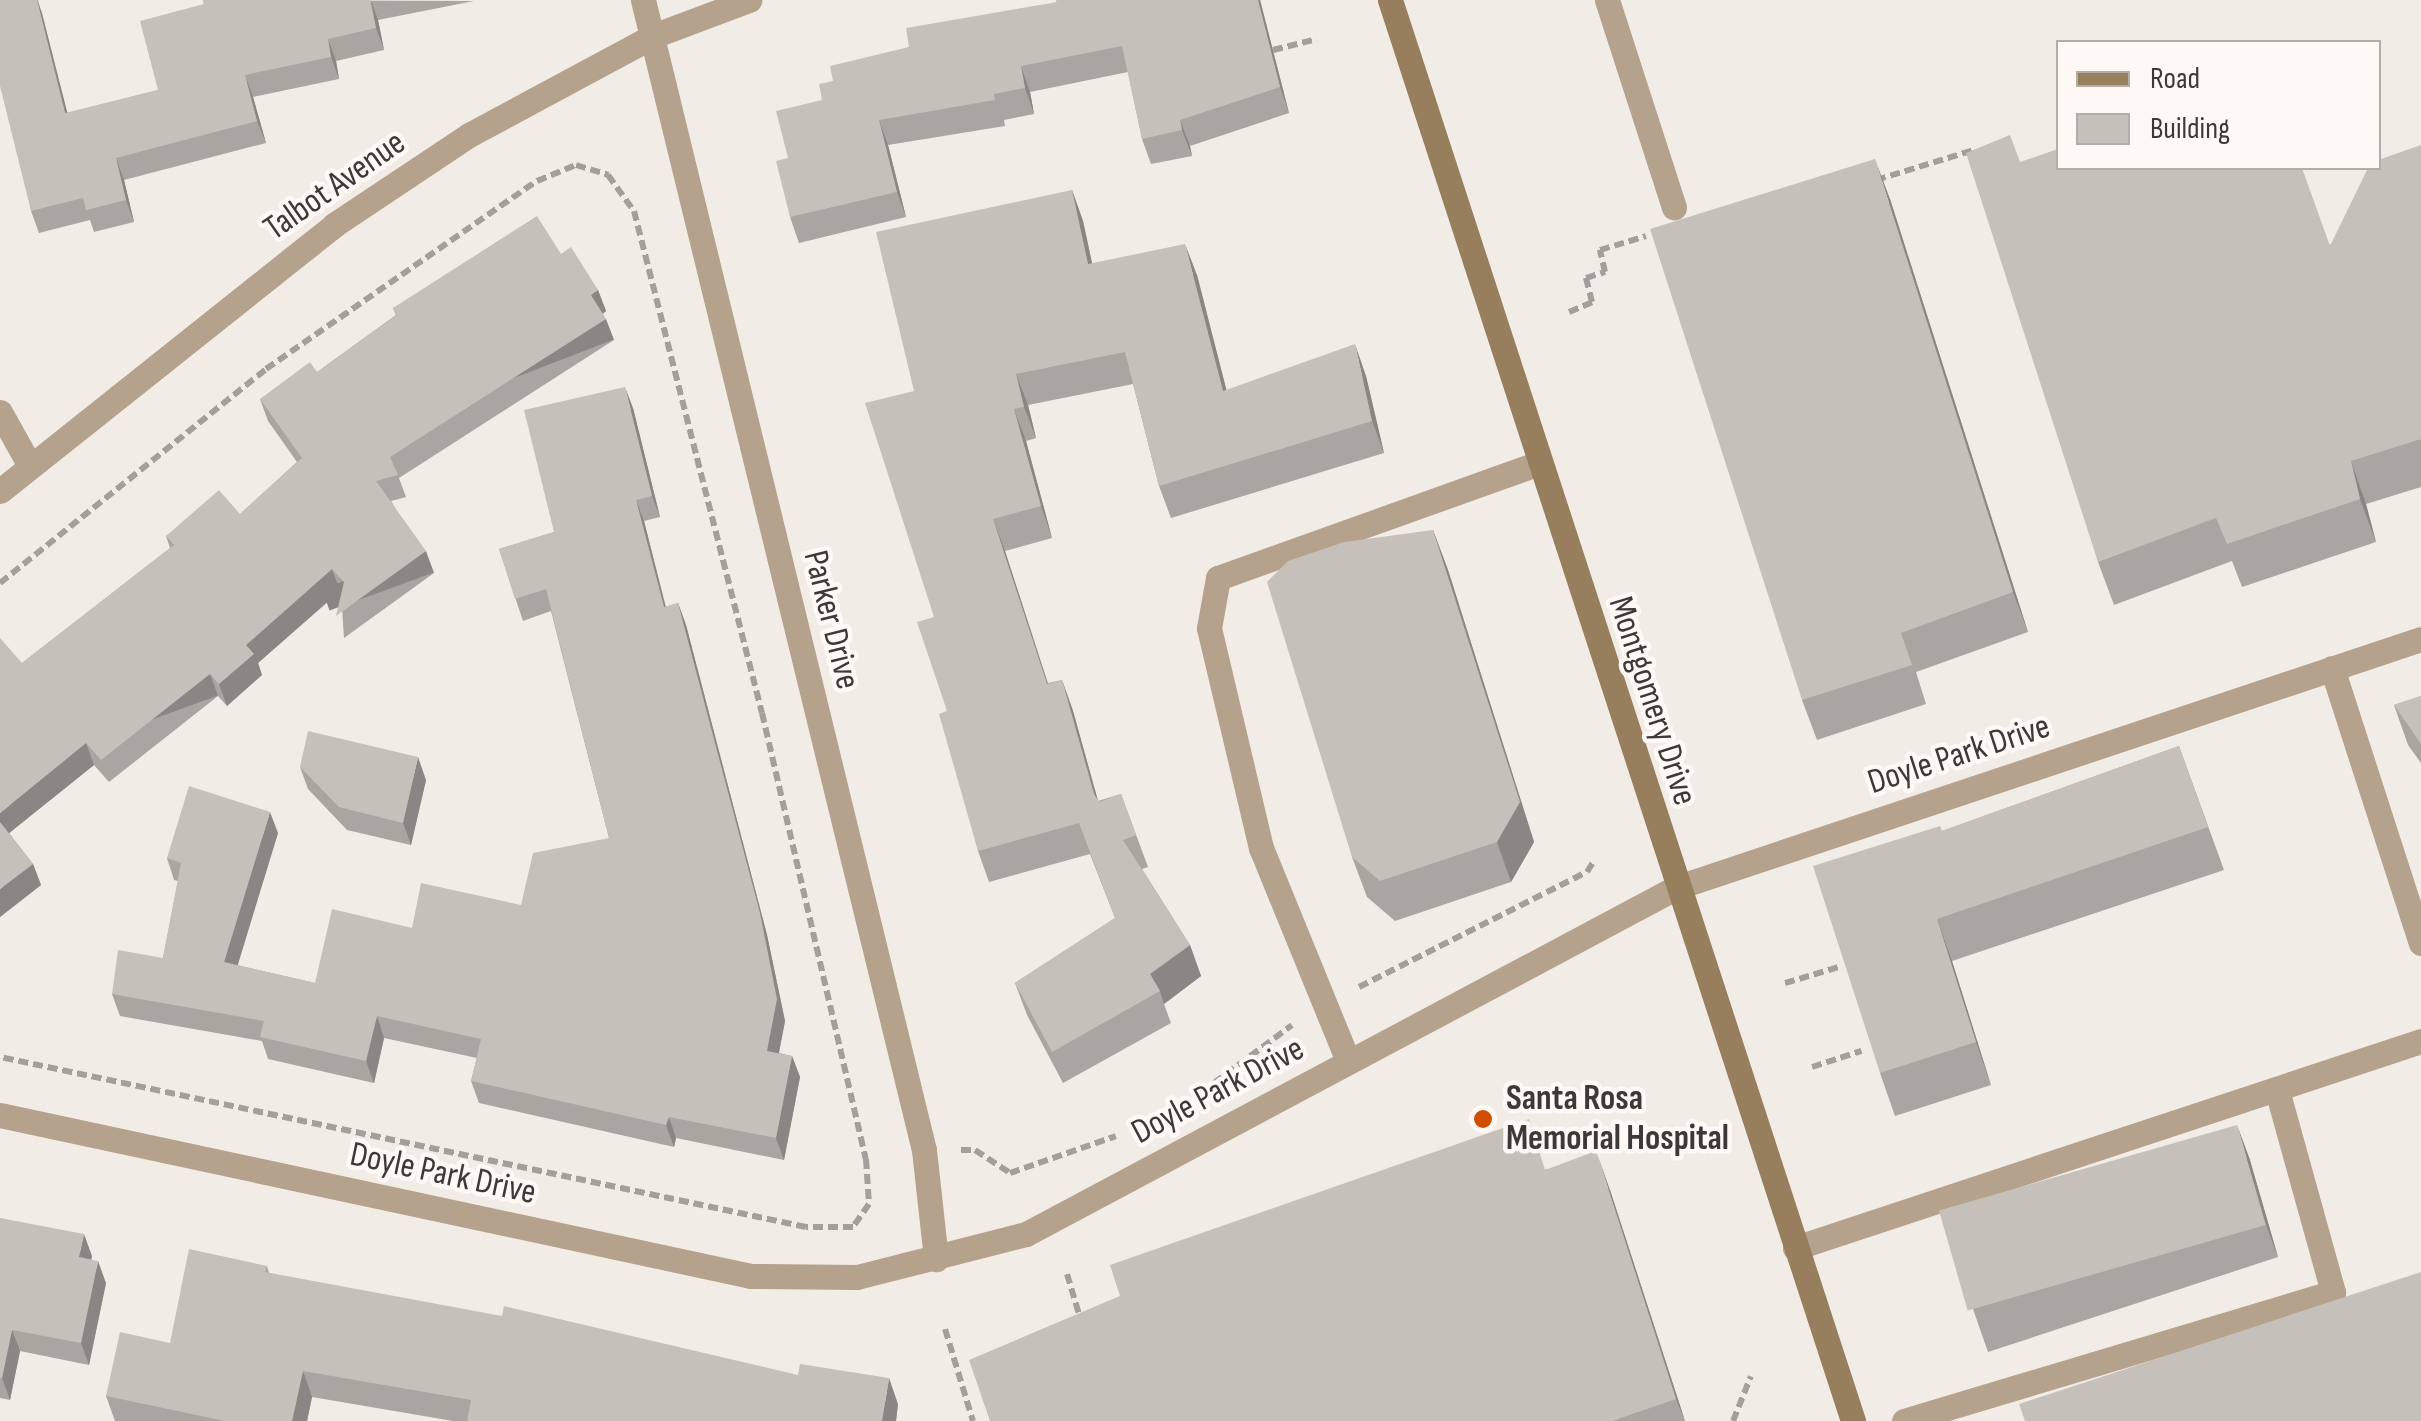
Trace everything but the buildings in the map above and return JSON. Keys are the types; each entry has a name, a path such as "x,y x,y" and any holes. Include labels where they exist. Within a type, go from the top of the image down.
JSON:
{"main road":[{"name":"Montgomery Drive","path":"1390,0 1675,888 1853,1421"}],"street":[{"name":"Parker Drive","path":"643,0 924,1150 936,1259"},
{"name":"Talbot Avenue","path":"0,490 334,225 469,135 653,36 749,0"},
{"path":"1607,0 1674,207"},
{"path":"0,412 30,466"},
{"path":"1348,1061 1261,848 1209,628 1218,578 1539,463"},
{"name":"Doyle Park Drive","path":"0,1114 751,1276 857,1277 1026,1234 1675,888 2421,639"},
{"path":"2332,668 2421,944"},
{"path":"1795,1248 2421,1042"},
{"path":"1904,1421 2333,1292 2277,1090"}],"path":[{"path":"1273,50 1317,39"},
{"path":"1864,184 1976,149 1980,164"},
{"path":"0,582 266,369 538,181 576,164 608,175 634,211 752,674 866,1159 868,1204 852,1227 806,1228 0,1057"},
{"path":"1200,1094 1325,1006 1587,872 1594,861"},
{"path":"1785,983 1842,966"},
{"path":"1812,1067 1861,1051"},
{"path":"924,1150 974,1150 1010,1173 1133,1130"},
{"path":"1067,1274 1087,1341"},
{"path":"945,1329 973,1421"},
{"path":"1733,1421 1752,1376"}],"place":[{"name":"Santa Rosa Memorial Hospital","path":"1483,1119"}]}
